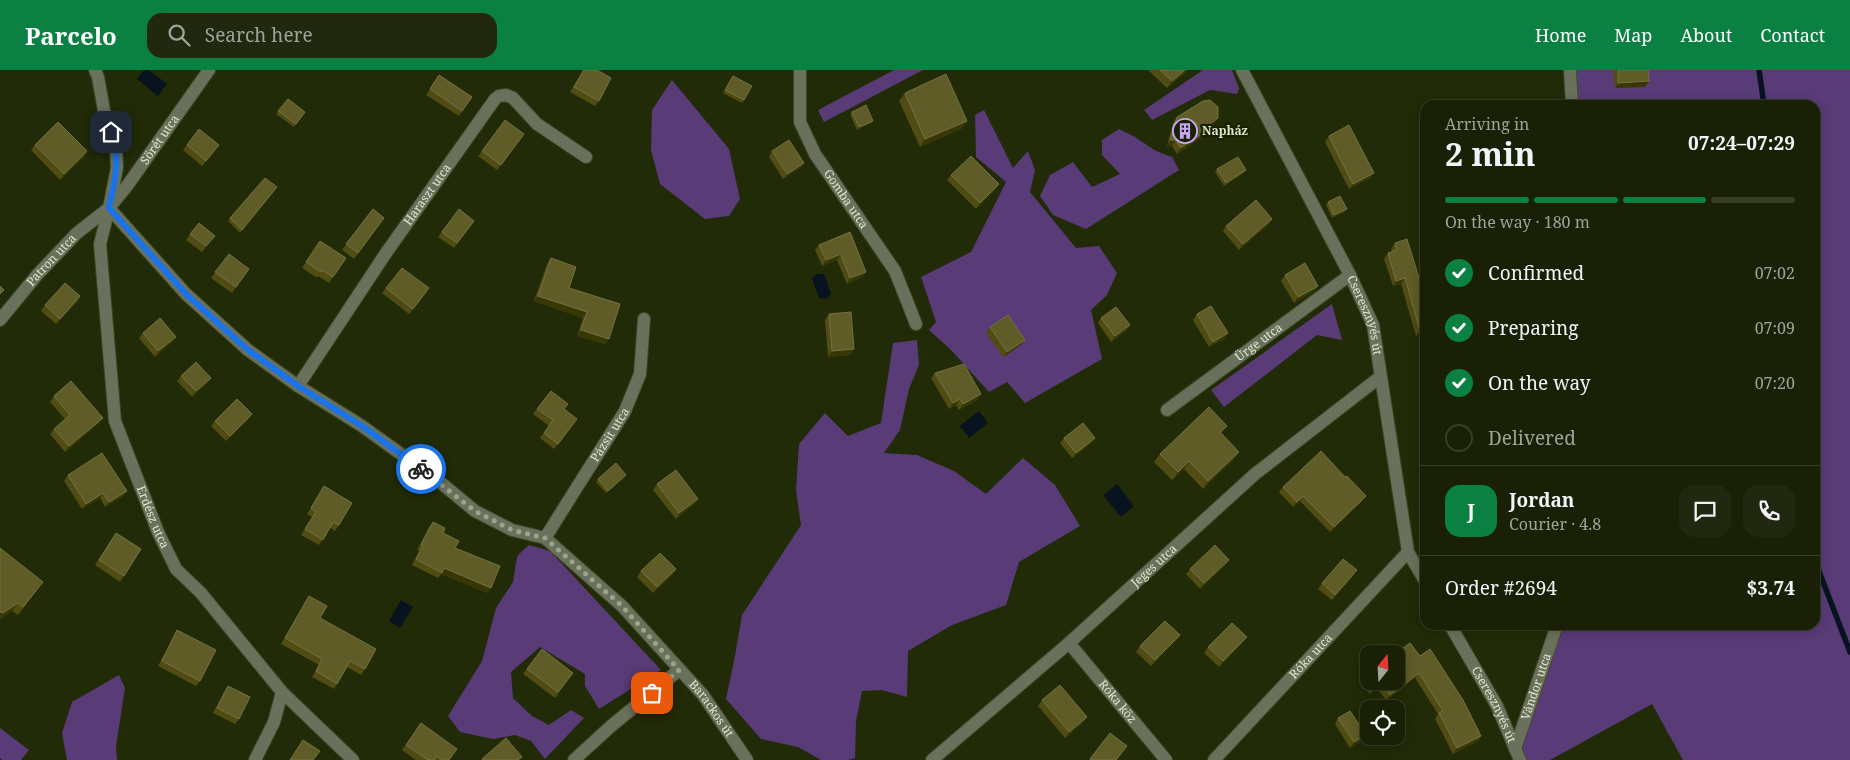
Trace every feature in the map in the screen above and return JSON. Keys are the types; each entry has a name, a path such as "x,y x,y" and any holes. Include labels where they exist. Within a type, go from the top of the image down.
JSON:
{"street":[{"path":"95,70 105,116 116,147 117,168 109,208"},
{"name":"Sörét utca","path":"109,208 127,186 209,70"},
{"name":"Gomba utca","path":"800,70 800,122 815,154 894,271 916,324"},
{"name":"Cseresznyés út","path":"1242,70 1350,276 1373,325 1408,552 1420,572"},
{"path":"1570,70 1572,100"},
{"name":"Haraszt utca","path":"298,386 386,253 495,99 506,95 513,98 537,124 586,157"},
{"name":"Patron utca","path":"0,320 37,275 78,233 109,208"},
{"name":"Barackos út","path":"109,208 186,294 248,350 298,386 362,426 441,483 475,511 512,530 545,538 622,606 703,695 747,760"},
{"name":"Erdész utca","path":"109,208 100,244 115,421 158,532 176,569 201,593 282,692 353,760"},
{"name":"Ürge utca","path":"1166,410 1350,276"},
{"name":"Pázsit utca","path":"545,538 625,411 640,374 644,320"},
{"name":"Jeges utca","path":"932,760 1069,643 1255,474 1380,377"},
{"name":"Róka utca","path":"1214,760 1408,552"},
{"name":"Cseresznyés út","path":"1453,630 1497,706 1518,754"},
{"name":"Vándor utca","path":"1518,754 1556,630"},
{"name":"Róka köz","path":"1069,643 1166,760"},
{"path":"574,760 679,670"},
{"path":"255,760 274,722 282,692"}],"shaded area":[{"path":"894,70 923,70 824,122 818,110"},
{"path":"1203,70 1232,70 1239,88 1237,94 1210,90 1152,120 1144,110"},
{"path":"1570,70 1850,70 1850,760 1683,760 1652,704 1550,760 1520,760 1515,749 1555,630 1820,630 1820,100 1572,100"},
{"path":"672,80 729,149 740,199 729,216 705,219 660,184 651,150 652,110"},
{"path":"984,110 1013,168 1028,151 1035,170 1030,192 1076,248 1099,246 1117,273 1107,295 1091,310 1102,359 1025,403 1007,382 989,392 951,350 929,330 936,322 921,277 971,252 1006,182 976,157 975,115"},
{"path":"1119,129 1156,151 1172,157 1179,170 1086,229 1053,215 1040,196 1050,175 1073,162 1092,187 1120,174 1102,155 1102,140"},
{"path":"1332,304 1342,340 1317,335 1224,407 1211,390"},
{"path":"917,340 919,365 909,389 900,430 884,453 917,455 954,471 986,494 1023,458 1055,485 1080,526 1019,562 1006,605 952,625 908,651 907,697 882,690 862,691 856,721 855,758 848,760 821,760 798,747 761,739 726,699 742,615 801,525 796,490 799,444 825,413 848,436 881,423 893,343"},
{"path":"529,545 550,551 661,670 599,709 585,686 585,674 540,647 511,672 513,698 532,716 549,725 571,710 584,718 545,759 531,741 515,735 493,739 460,732 448,716 482,661 496,608 513,582 518,555"},
{"path":"119,675 125,688 116,747 117,760 67,760 62,733 72,702"},
{"path":"0,728 29,750 21,760 2,760 0,758"}],"water":[{"path":"144,70 149,70 167,84 158,96 137,79"},
{"path":"817,274 824,274 831,294 826,299 819,298 812,278"},
{"path":"979,411 988,423 969,438 960,426"},
{"path":"1117,484 1134,506 1121,517 1103,495"},
{"path":"401,600 413,607 400,628 389,621"}],"building":[{"path":"584,70 597,70 611,78 599,101 574,87"},
{"path":"1160,70 1185,70 1172,81"},
{"path":"1618,70 1648,70 1649,81 1618,83"},
{"path":"946,74 967,121 925,139 905,93"},
{"path":"439,75 472,97 462,111 430,89"},
{"path":"733,76 752,86 744,100 725,90"},
{"path":"288,99 305,112 296,124 278,111"},
{"name":"Napház","path":"1210,100 1218,107 1218,118 1207,126 1207,131 1180,148 1176,140 1170,140 1177,117 1203,101"},
{"path":"866,105 873,121 859,127 852,112"},
{"path":"505,120 524,134 501,165 482,151"},
{"path":"58,122 87,151 64,174 35,145"},
{"path":"1349,125 1374,173 1353,184 1329,136"},
{"path":"199,129 219,145 206,161 187,145"},
{"path":"789,140 804,163 787,174 772,151"},
{"path":"971,156 999,184 980,203 951,175"},
{"path":"1238,157 1246,170 1226,183 1217,169"},
{"path":"265,178 277,187 242,230 230,218"},
{"path":"1340,196 1347,209 1334,215 1328,202"},
{"path":"1256,200 1272,219 1243,244 1226,226"},
{"path":"373,209 384,218 358,253 346,244"},
{"path":"459,209 474,221 457,243 442,232"},
{"path":"199,223 215,236 206,246 190,234"},
{"path":"850,232 866,272 850,278 841,254 826,260 819,245"},
{"path":"1407,239 1420,281 1420,330 1405,278 1396,281 1388,253 1397,250 1395,243"},
{"path":"320,241 346,258 333,277 306,262"},
{"path":"229,254 249,269 236,287 215,272"},
{"path":"551,258 576,267 569,288 620,304 609,339 581,330 587,312 538,296"},
{"path":"1305,263 1318,286 1298,297 1285,275"},
{"path":"402,268 429,288 413,309 386,288"},
{"path":"65,283 80,296 60,319 45,305"},
{"path":"0,286 4,290 0,294"},
{"path":"1211,306 1228,333 1213,342 1197,314"},
{"path":"1116,307 1130,325 1115,336 1101,318"},
{"path":"851,312 854,349 832,351 829,314"},
{"path":"1008,315 1025,340 1007,352 990,327"},
{"path":"160,318 176,337 158,351 143,333"},
{"path":"196,362 211,378 196,391 181,376"},
{"path":"964,364 981,394 963,404 960,399 953,403 935,373"},
{"path":"71,381 103,418 69,446 54,429 70,415 54,396"},
{"path":"551,391 568,404 564,409 577,419 558,444 544,433 553,420 537,409"},
{"path":"237,399 252,414 230,436 215,421"},
{"path":"1209,407 1227,426 1220,432 1239,452 1208,481 1189,461 1178,472 1160,454"},
{"path":"1083,423 1095,438 1076,453 1064,438"},
{"path":"1321,451 1366,496 1334,527 1303,496 1297,502 1283,487"},
{"path":"102,453 127,491 109,502 103,493 86,504 68,475"},
{"path":"616,463 626,475 608,491 598,479"},
{"path":"676,470 698,499 679,513 657,484"},
{"path":"324,486 352,503 339,525 333,522 323,540 305,529 316,512 311,508"},
{"path":"433,522 445,528 443,533 459,541 455,548 500,566 491,588 444,568 442,573 416,559"},
{"path":"116,533 141,549 124,576 99,560"},
{"path":"1215,545 1229,560 1204,583 1190,569"},
{"path":"0,548 43,582 23,607 18,603 3,613 0,612"},
{"path":"660,553 676,569 657,587 641,571"},
{"path":"1343,559 1357,570 1335,595 1322,583"},
{"path":"309,596 327,606 320,618 376,649 365,669 350,661 337,684 316,671 322,659 285,638"},
{"path":"1165,621 1180,635 1155,660 1140,646"},
{"path":"1232,623 1247,637 1223,661 1208,647"},
{"path":"177,630 216,650 200,681 162,661"},
{"path":"1410,643 1420,656 1430,649 1463,700 1481,736 1457,748 1439,713 1443,711 1419,673 1405,684 1405,647"},
{"path":"542,649 573,673 558,692 527,669"},
{"path":"1060,685 1087,717 1069,732 1042,700"},
{"path":"228,686 250,697 239,719 217,708"},
{"path":"1386,690 1397,690 1390,695"},
{"path":"1350,711 1360,726 1360,738 1354,742 1338,718"},
{"path":"421,723 457,749 449,760 442,760 437,756 434,760 428,760 406,745"},
{"path":"1110,733 1127,746 1116,760 1091,760 1090,759"},
{"path":"506,738 522,757 518,760 482,759"},
{"path":"303,740 320,751 313,760 290,760"}],"waterway":[{"path":"1759,70 1763,100"},
{"path":"1820,574 1850,652"}],"way so far":[{"path":"421,469 475,511 512,530 545,538 622,606 679,670 652,693"}],"place":[{"name":"Napház","path":"1185,131"}],"route":[{"path":"111,132 116,147 117,168 109,208 186,294 248,350 298,386 362,426 421,469"}]}
